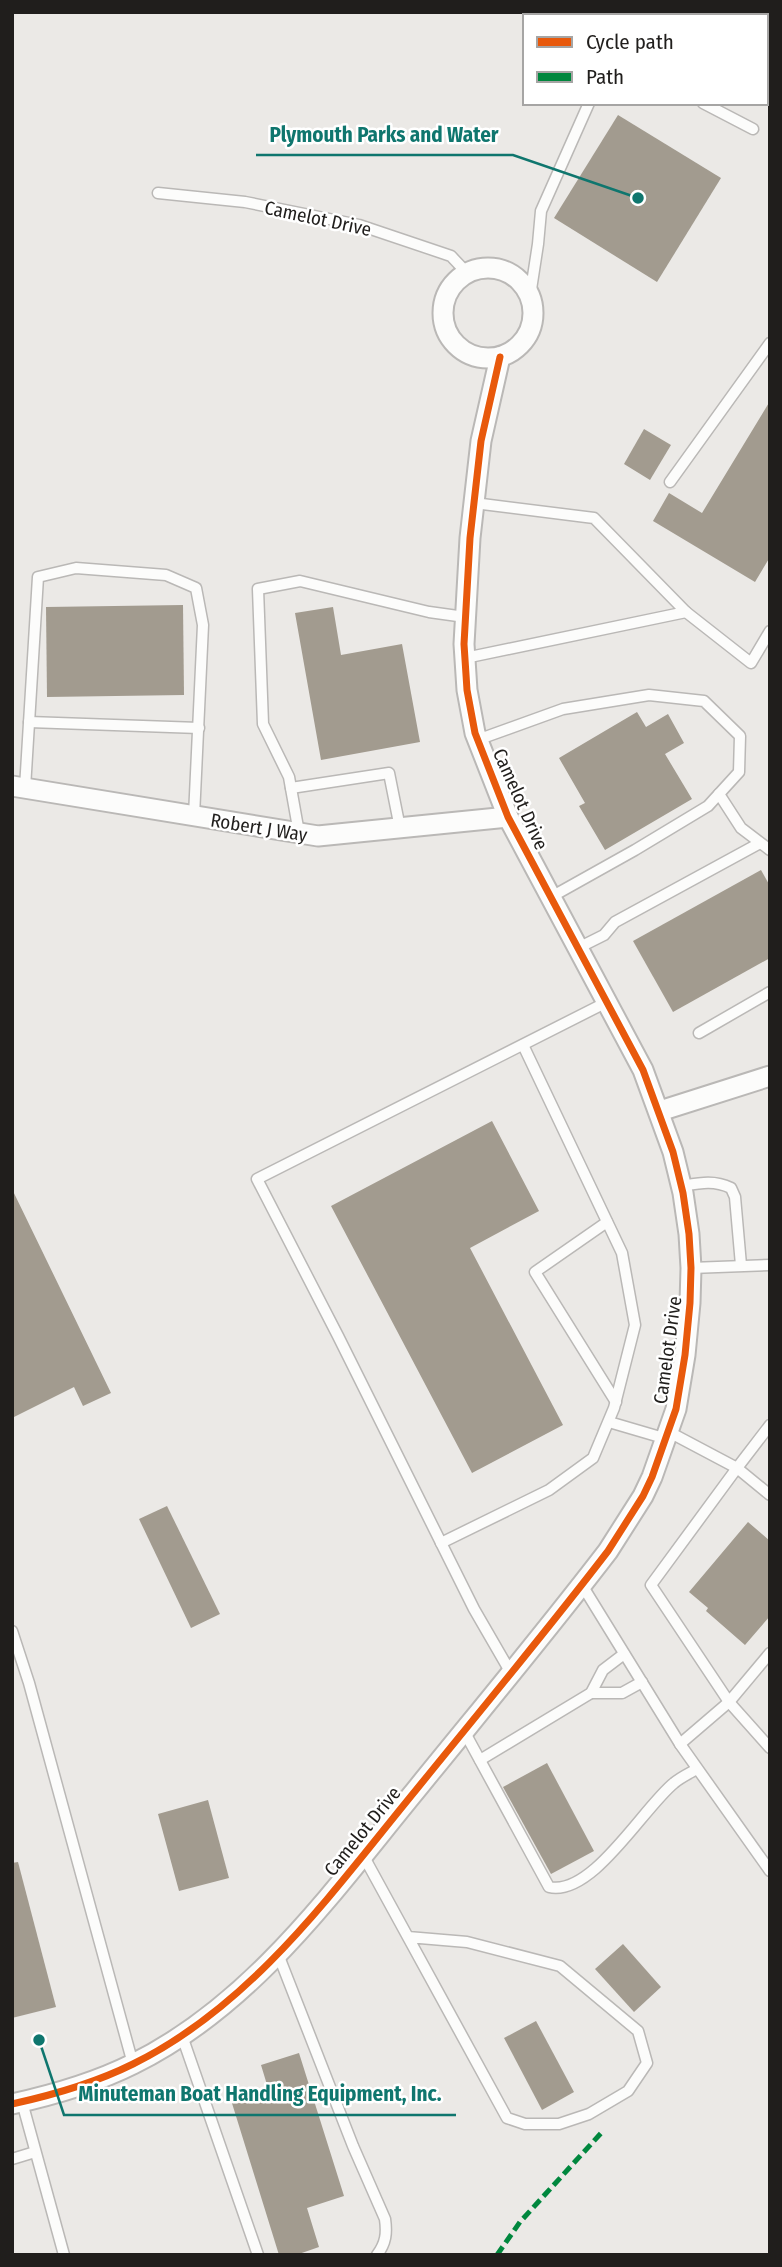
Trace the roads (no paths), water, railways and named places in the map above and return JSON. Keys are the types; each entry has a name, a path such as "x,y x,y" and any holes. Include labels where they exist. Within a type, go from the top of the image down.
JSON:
{"street":[{"path":"481,268 503,271 522,283 530,296 534,311 532,326 525,340 514,350 500,357 479,357 459,348 449,337 443,308 447,294 455,282 467,273 481,268"},
{"name":"Camelot Drive","path":"17,2103 101,2078 133,2064 182,2036 229,2000 299,1933 582,1585 643,1496 668,1436 685,1355 691,1268 682,1186 660,1111 643,1070 508,817 477,740 467,690 466,617 474,503 481,441 500,357"},
{"name":"Robert J Way","path":"19,787 318,836 508,817"},
{"path":"660,1111 770,1076"}],"lane":[{"path":"530,296 541,211 588,105"},
{"path":"707,105 753,129"},
{"name":"Camelot Drive","path":"158,193 245,202 359,225 451,256 467,273"},
{"path":"670,482 770,343"},
{"path":"474,503 594,518 686,612 751,663 770,631"},
{"path":"19,787 29,722 38,577 76,568 166,575 196,588 203,625 194,816"},
{"path":"299,833 289,777 263,723 258,589 300,581 429,612 466,617"},
{"path":"465,658 686,612"},
{"path":"477,740 563,709 649,695 704,701 740,736 739,772 708,806 551,897"},
{"path":"29,722 199,728"},
{"path":"290,788 389,773 400,828"},
{"path":"719,794 741,828 770,850"},
{"path":"578,948 604,935 615,922 760,843"},
{"path":"699,1033 770,992"},
{"path":"511,1673 474,1609 257,1179 607,1002"},
{"path":"441,1543 549,1490 593,1458 616,1402 635,1325 622,1253 523,1045"},
{"path":"682,1186 707,1182 731,1188 735,1197 741,1265"},
{"path":"607,1222 535,1272 616,1402"},
{"path":"691,1268 770,1265"},
{"path":"609,1422 668,1436 737,1468 770,1495"},
{"path":"770,1425 650,1585 729,1702 770,1748"},
{"path":"582,1585 680,1744 770,1871"},
{"path":"12,1631 29,1683 133,2064"},
{"path":"680,1744 729,1702 770,1653"},
{"path":"591,1693 603,1670 624,1654"},
{"path":"480,1760 591,1693 622,1693 642,1682"},
{"path":"464,1731 549,1887 569,1887 590,1875 674,1783 697,1769"},
{"path":"363,1854 408,1937 507,2118 525,2124 559,2124 589,2114 628,2091 647,2063 638,2031 560,1966 467,1942 408,1937"},
{"path":"278,1954 353,2146 385,2219 387,2232 384,2246 377,2255"},
{"path":"182,2036 258,2255"},
{"path":"17,2103 35,2152 64,2255"},
{"path":"12,2159 35,2152"}],"place":[{"name":"Plymouth Parks and Water","path":"638,198"},
{"name":"Minuteman Boat Handling Equipment, Inc.","path":"39,2040"}]}
